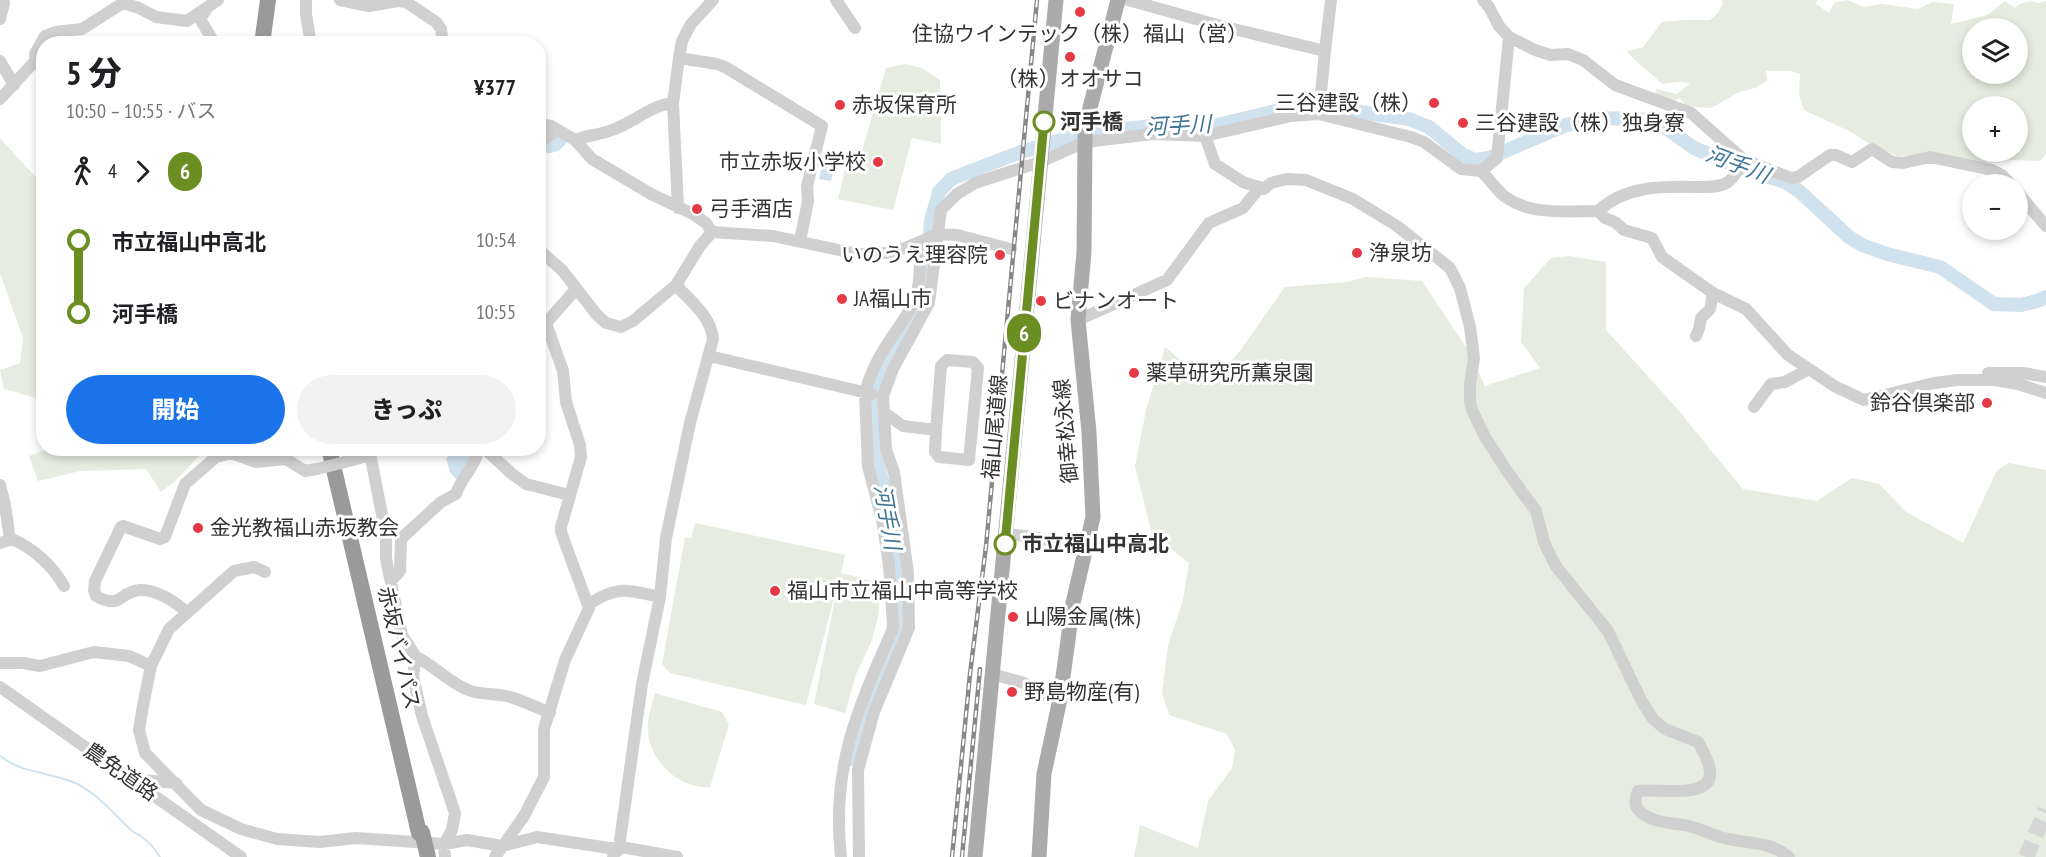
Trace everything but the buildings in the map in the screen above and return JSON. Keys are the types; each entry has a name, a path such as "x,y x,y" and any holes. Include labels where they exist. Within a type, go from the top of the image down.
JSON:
{"highway":[{"path":"258,36 263,8"},
{"path":"262,36 263,8"},
{"name":"赤坂バイパス","path":"333,456 422,844"}],"main road":[{"name":"福山尾道線","path":"975,857 1056,0"},
{"name":"御幸松永線","path":"1039,857 1044,774 1060,699 1073,603 1093,517 1089,432 1078,320 1084,252 1085,137 1118,0"}],"street":[{"path":"306,0 310,36"},
{"path":"340,0 369,6 398,1 406,2 436,22 441,29 442,36"},
{"path":"678,208 673,103 679,58 682,41 691,24 712,0"},
{"path":"836,0 855,28"},
{"path":"1128,0 1324,51"},
{"path":"1320,108 1331,0"},
{"path":"1483,0 1499,26 1509,37 1551,55 1568,54 1583,60 1615,85 1691,112 1741,165 1791,178 1798,177 1830,155 1836,155 1852,162 1872,149 1892,162 1903,163 1930,157 1992,170 2000,174"},
{"path":"0,18 3,3"},
{"path":"45,36 55,32 82,29 123,3 156,17 187,21 213,3"},
{"path":"210,36 200,19 213,3"},
{"path":"1481,171 1498,153 1509,37"},
{"path":"679,58 725,67 822,126 807,186 808,201 800,241"},
{"path":"0,61 14,85"},
{"path":"0,99 36,65"},
{"path":"575,140 610,131 631,122 661,104 673,103"},
{"path":"936,430 903,426 885,413 868,383 884,348 910,309 929,238 941,210 957,194 975,183 1041,153 1085,137 1205,136 1320,108 1424,142 1461,169 1481,171 1502,194 1514,202 1536,210 1598,211 1636,190 1655,186 1715,187 1728,182 1741,165"},
{"path":"546,127 575,140 592,159 706,223 712,232"},
{"path":"546,138 557,130"},
{"path":"1205,136 1215,164 1243,182 1264,189 1271,183 1287,179 1306,180 1353,199 1397,226 1450,268 1460,288 1470,327 1474,358 1470,402 1485,437 1536,511 1544,542 1555,565 1608,631 1641,700 1653,719 1665,729 1698,742 1710,771 1710,778 1704,786 1695,790 1670,792 1647,789 1638,791 1635,803 1637,808 1650,819 1690,826 1723,838 1768,845 1790,857"},
{"path":"1078,320 1167,280 1209,224 1243,208 1260,188"},
{"path":"2028,205 2046,226"},
{"path":"1598,211 1624,230 1652,238 1662,257 1713,293 1746,309 1788,355 1836,387 1864,400 1934,383 1958,380 1994,380 2018,384 2046,393"},
{"path":"712,232 772,236 858,254 886,252 929,238 957,235 1011,249"},
{"path":"546,256 562,270 597,315 606,323 621,327 633,321 676,285 700,246 712,232"},
{"path":"842,857 838,819 840,781 852,729 862,699 893,625 884,531 868,466 874,395 893,369 929,303 929,238"},
{"path":"617,852 642,684 660,597 666,538 690,423 713,339 712,327 707,318 676,285"},
{"path":"546,322 576,289"},
{"path":"1696,336 1700,329 1701,318 1710,309 1713,293"},
{"path":"499,851 524,816 544,777 544,729 565,660 584,622 589,604 561,532 569,495 581,457 580,445 569,417 563,371 546,335"},
{"path":"709,356 874,395"},
{"path":"947,360 973,362 978,368 969,460 939,457 934,452 936,430 941,366 947,360"},
{"path":"1754,407 1771,384 1785,382 1809,369"},
{"path":"1958,380 1968,375 1984,373 2023,373 2046,377"},
{"path":"860,857 858,770 874,712 909,628 908,573 894,472 886,449 885,413"},
{"path":"187,613 178,603 164,596 141,590 114,602 107,602 96,596 95,581 121,527 160,539 165,537 185,484 216,456"},
{"path":"239,456 256,462 286,459 305,471 345,462 360,456"},
{"path":"371,456 402,635 416,657 446,678 469,690 486,695 506,696 550,713"},
{"path":"391,581 400,571 400,542 404,536 441,502 456,494 459,484 478,456"},
{"path":"493,456 526,484 569,495"},
{"path":"0,485 5,505 5,541 21,543 50,566 64,586"},
{"path":"1006,534 1034,537 1085,550"},
{"path":"265,572 254,567 234,571 169,629 151,666 140,730 141,743 145,753 201,810 241,829 277,839 320,842 356,838 401,840 422,844 444,844 466,840 499,851 537,837 609,848 617,852 677,857"},
{"path":"589,604 605,594 618,591 660,597"},
{"path":"0,663 40,666 94,652 129,656 151,666"},
{"path":"416,657 413,676 422,716 455,813 452,830 444,844 445,857"},
{"path":"992,674 1024,683 1041,694 1060,699"},
{"name":"農免道路","path":"0,687 237,853"},
{"path":"134,782 143,780 176,783"},
{"path":"237,853 241,829"},
{"path":"419,857 422,844"}],"shaded area":[{"path":"1722,0 1817,0 1816,4 1829,13 1834,3 1847,0 1864,7 1882,4 1918,9 1932,2 1954,4 1951,24 1962,21 1962,84 2028,84 2028,18 1976,18 1988,15 2005,1 2014,8 2026,2 2046,1 2046,154 2040,161 2028,161 2028,96 1962,96 1962,161 1897,156 1804,110 1799,95 1800,74 1791,71 1766,71 1767,81 1755,88 1739,92 1711,108 1687,106 1680,98 1672,102 1654,97 1656,89 1677,94 1690,83 1662,84 1627,51 1643,47 1662,22 1710,20 1718,13 1723,3"},
{"path":"906,64 922,68 940,80 941,144 912,138 893,210 838,199 848,156 860,158 886,68"},
{"path":"0,138 36,177 36,398 4,389 0,370 20,363 23,338 0,273"},
{"path":"1569,256 1606,262 1606,330 1673,404 1743,489 1817,501 1852,478 1879,484 1906,512 1963,543 1997,470 2009,463 2046,470 2046,857 1134,857 1140,825 1198,848 1208,801 1232,768 1235,750 1227,734 1169,715 1162,693 1168,645 1183,600 1189,563 1152,534 1135,466 1146,410 1165,347 1210,385 1240,351 1285,287 1347,282 1366,277 1422,281 1470,353 1485,386 1540,368 1521,342 1524,288 1551,258"},
{"path":"36,453 36,456 199,456 161,492 146,469 80,471 38,481 29,456"},
{"path":"695,523 845,555 841,573 881,583 878,617 872,640 856,675 845,713 814,704 839,579 806,705 670,673 662,664 685,537 691,538"},
{"path":"655,693 722,712 729,724 710,787 686,783 675,777 658,760 652,749 648,725"}],"water":[{"path":"561,135 568,140 560,150 548,153 546,153 546,140"},
{"path":"825,152 837,154 831,181 819,179"},
{"path":"473,456 456,479 450,472 446,458"}],"waterway":[{"name":"河手川","path":"850,759 862,718 897,630 899,604 893,525 874,448 871,409 874,388 887,361 923,303 927,284 931,221 939,192 951,179 966,173 1018,153 1064,139 1102,131 1175,124 1213,126 1284,109 1339,109 1409,119 1429,127 1463,155 1475,160 1489,158 1566,125 1603,118 1655,120 1694,148 1744,169 1785,182 1799,191 1849,237 1862,245 1887,254 1940,267 1994,304 2021,305 2046,297"},
{"path":"0,756 17,766 73,782 89,791 133,832 147,841 160,857"}],"tunnel":[{"path":"2026,857 2046,810"}],"railway":[{"path":"952,857 970,674 986,546 1037,0"},
{"path":"962,857 980,669"}],"bus line":[{"name":"6","path":"1005,544 1044,122"}],"place":[{"name":"住協ウインテック（株）福山（営）","path":"1080,12"},
{"name":"（株）オオサコ","path":"1070,57"},
{"name":"三谷建設（株）","path":"1434,103"},
{"name":"赤坂保育所","path":"840,105"},
{"name":"河手橋","path":"1044,122"},
{"name":"三谷建設（株）独身寮","path":"1463,123"},
{"name":"市立赤坂小学校","path":"878,162"},
{"name":"弓手酒店","path":"697,209"},
{"name":"浄泉坊","path":"1357,253"},
{"name":"いのうえ理容院","path":"1000,255"},
{"name":"JA福山市","path":"842,299"},
{"name":"ビナンオート","path":"1041,301"},
{"name":"薬草研究所薫泉園","path":"1134,373"},
{"name":"鈴谷倶楽部","path":"1987,403"},
{"name":"金光教福山赤坂教会","path":"198,528"},
{"name":"市立福山中高北","path":"1005,544"},
{"name":"福山市立福山中高等学校","path":"775,591"},
{"name":"山陽金属(株)","path":"1013,617"},
{"name":"野島物産(有)","path":"1012,692"}]}
